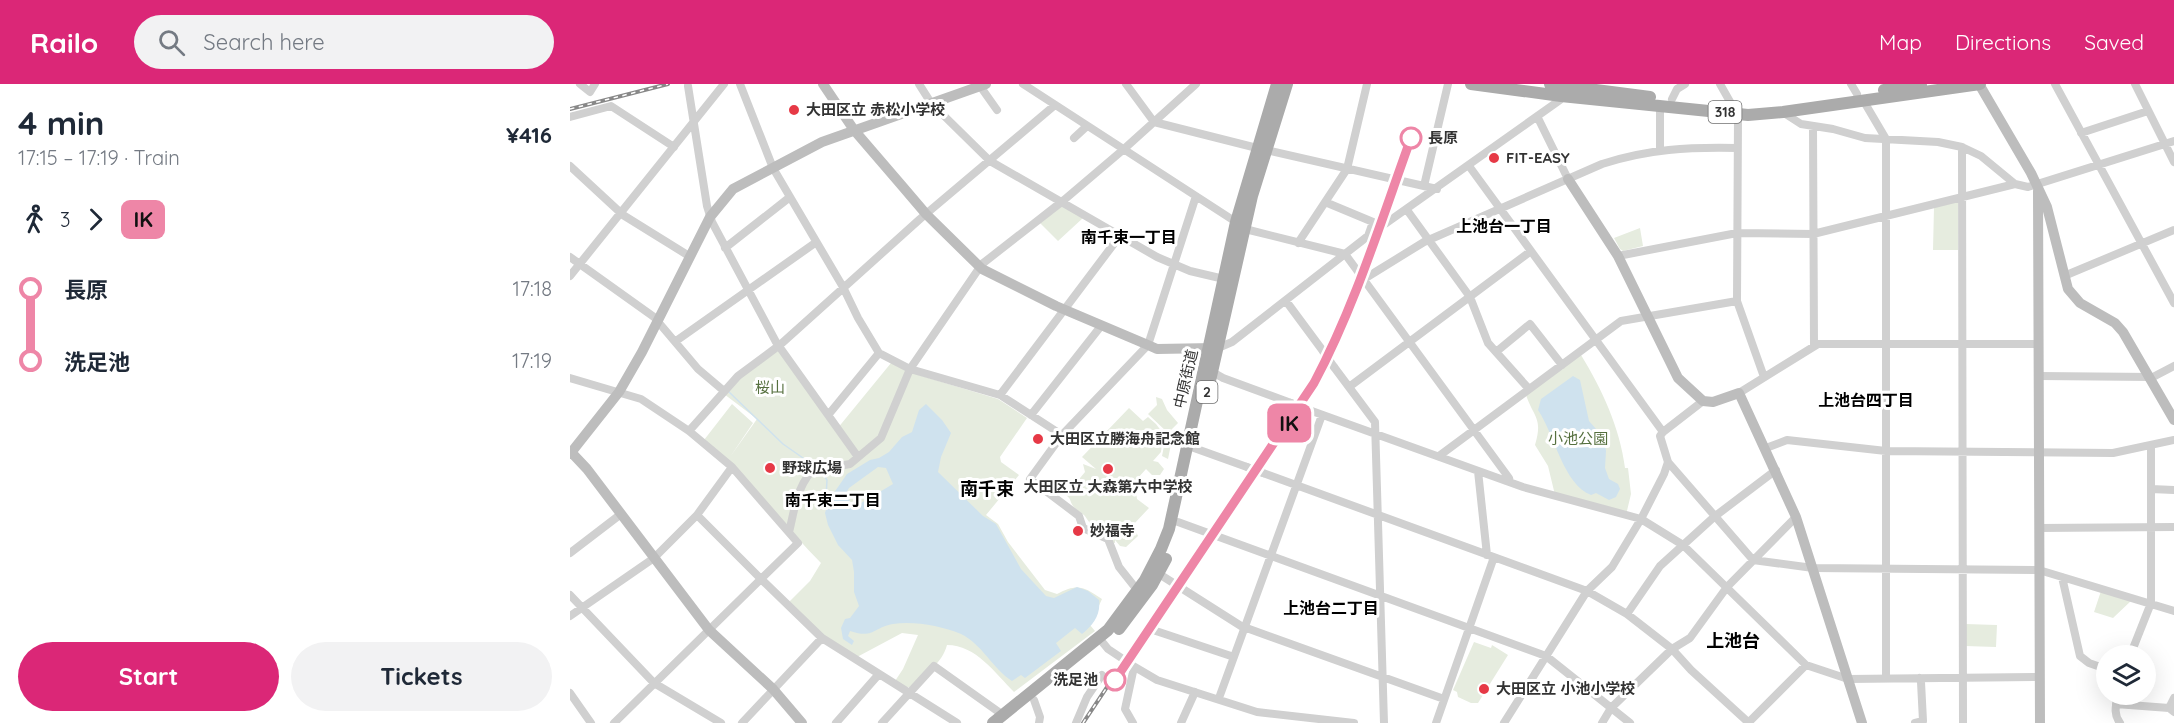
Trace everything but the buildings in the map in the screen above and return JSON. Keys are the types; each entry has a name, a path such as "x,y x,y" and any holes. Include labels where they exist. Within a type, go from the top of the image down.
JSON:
{"main road":[{"name":"中原街道","path":"1000,720 1034,700 1131,616 1172,544 1212,373 1211,352 1224,279 1262,149 1277,84"},
{"name":"中原街道","path":"1262,149 1287,84"},
{"name":"318","path":"1471,84 1660,106 1734,110 1918,84"},
{"name":"318","path":"1550,84 1588,86 1672,99 1734,110 1749,115 1783,112 1857,93 1980,84"},
{"name":"中原街道","path":"1000,720 1102,641 1155,571 1169,529 1240,226"}],"street":[{"path":"580,84 590,92 595,84"},
{"path":"570,276 724,84"},
{"path":"740,84 773,168 879,352 910,369 1000,395 1062,435"},
{"path":"823,84 854,130 926,214 979,267 1065,310 1148,345 1157,348 1211,352 1229,344 1368,236 1560,100 1561,96"},
{"path":"919,84 931,103 990,160 1119,237 1175,265 1224,279"},
{"path":"1023,84 1240,226 1345,254 1510,482"},
{"path":"1126,84 1154,122 1437,189"},
{"path":"789,532 800,485 815,468 850,464 880,438 910,369 979,267 1062,202 1196,84"},
{"path":"1298,243 1347,169 1367,84"},
{"path":"1424,186 1448,84"},
{"path":"1672,99 1677,89 1685,84"},
{"path":"1720,84 1738,118 1737,301 1764,377"},
{"path":"1980,84 2037,188 2051,219 2068,289 2079,303 2120,328 2130,341 2174,420"},
{"path":"2055,84 2174,303"},
{"path":"2135,84 2174,162"},
{"path":"802,723 773,689 709,630 587,469 571,453 619,392 710,217 733,189 822,142 983,85 997,110"},
{"path":"688,86 710,217 779,345 858,457"},
{"path":"1857,93 1886,139 1886,678"},
{"path":"689,431 738,376 779,345 926,214 1055,105"},
{"path":"570,117 611,106 674,147"},
{"path":"1660,106 1660,150"},
{"path":"2081,133 2148,111"},
{"path":"1783,112 1801,124 1833,129 1865,138 1938,142 1962,147 1981,156 2015,184 2037,188 2174,141"},
{"path":"1537,116 1568,179 1618,256 1678,378 1703,401 1713,402 1739,393 1818,344 2040,344"},
{"path":"1074,138 1087,126"},
{"path":"1813,126 1814,345"},
{"path":"1962,147 1963,723"},
{"path":"1364,279 1429,240 1499,207 1602,164 1660,150 1737,148"},
{"path":"570,166 621,213 689,256"},
{"path":"1469,166 1663,432"},
{"path":"1618,256 1737,233 1813,234 2015,184"},
{"path":"2037,188 2040,344 2040,723"},
{"path":"1138,591 1119,567 1108,539 1083,528 1079,516 1030,479 1062,435 1148,345 1196,196"},
{"path":"725,248 790,197"},
{"path":"1325,202 1373,222 1368,236"},
{"path":"1407,210 1470,297 1488,343 1530,389"},
{"path":"2064,276 2174,230"},
{"path":"1000,395 1119,237"},
{"path":"676,341 815,243"},
{"path":"1349,387 1531,251"},
{"path":"570,257 657,321 698,369 724,392"},
{"path":"1287,301 1375,422 1384,723"},
{"path":"1439,456 1621,321 1737,301"},
{"path":"1496,352 1530,324 1562,365"},
{"path":"1031,415 1101,326"},
{"path":"828,414 879,352"},
{"path":"2039,376 2153,377 2174,366"},
{"path":"1212,373 1510,482 1641,519 1683,545 1806,665 1848,679 2039,677"},
{"path":"570,378 649,403 689,431 732,467 798,543 614,723"},
{"path":"1739,393 1796,517 1862,723"},
{"path":"1703,401 1660,436 1668,462 1753,560 1813,568 2039,570 2174,612"},
{"path":"1219,698 1322,415"},
{"path":"1766,448 1786,440 1886,451 2113,453 2174,440"},
{"path":"2134,645 2151,603 2151,446"},
{"path":"1194,448 1587,591 1627,614 1672,649 1691,670 1749,723 1806,665"},
{"path":"1504,723 1587,591 1612,567 1641,519 1668,462"},
{"path":"570,616 654,558 697,515 732,467"},
{"path":"1627,614 1660,566 1714,517 1776,470"},
{"path":"1436,723 1491,556 1478,471"},
{"path":"2151,489 2174,490"},
{"path":"570,553 621,514"},
{"path":"697,515 822,638 957,723"},
{"path":"1602,723 1611,708 1672,649 1690,638 1727,587 1796,517"},
{"path":"1178,522 1546,656 1630,723"},
{"path":"2039,528 2174,527"},
{"path":"1155,571 1245,627 1444,699"},
{"path":"2062,577 2080,657 2096,665"},
{"path":"570,595 654,683 721,723"},
{"path":"1156,631 1234,657"},
{"path":"742,723 822,638"},
{"path":"1102,641 1129,663 1157,680 1266,714 1354,723"},
{"path":"1129,663 1125,709 1133,723"},
{"path":"882,723 934,666 1000,720"},
{"path":"837,723 879,674"},
{"path":"1076,723 1087,697 1102,675"},
{"path":"1916,723 1923,721 1919,678"},
{"path":"1180,723 1195,692"},
{"path":"570,693 591,723"},
{"path":"2125,705 2172,710 2174,699"},
{"path":"1034,700 1040,717 1039,723"},
{"path":"2116,705 2116,717 2120,723"},
{"path":"1264,723 1266,714"}],"green space":[{"path":"1958,201 1958,250 1933,250 1934,207"},
{"path":"1062,206 1083,218 1058,241 1040,223"},
{"path":"1640,228 1643,246 1623,251 1620,249 1614,238"},
{"name":"桜山","path":"778,349 837,429 891,363 912,373 998,399 1027,418 1000,457 1001,462 1019,475 986,515 998,524 1008,542 1045,590 1057,594 1070,588 1081,588 1102,599 1090,625 1095,631 1014,692 984,661 957,646 947,645 945,652 932,669 910,687 905,687 895,681 918,635 902,633 857,657 818,633 787,604 810,581 821,563 736,468 704,440 732,404 753,423 730,457 757,419 724,394 739,377"},
{"name":"小池公園","path":"1581,355 1609,409 1619,438 1625,468 1628,468 1631,494 1626,515 1555,495 1548,466 1535,445 1538,423 1526,395"},
{"path":"1156,397 1162,399 1167,410 1178,423 1168,433 1148,414 1157,405"},
{"path":"1129,408 1143,421 1148,417 1171,444 1168,459 1162,456 1164,446 1162,444 1161,452 1153,461 1158,462 1164,469 1160,475 1152,475 1146,469 1129,488 1136,492 1137,499 1149,508 1133,525 1138,536 1126,547 1120,546 1115,540 1115,543 1099,535 1066,495 1085,472 1083,464 1096,469 1082,457"},
{"path":"2101,591 2132,600 2113,618 2094,612"},
{"path":"1965,624 1997,625 1996,647 1965,646"},
{"path":"1474,642 1491,648 1492,645 1508,655 1478,703 1471,703 1458,697 1457,692 1453,690"}],"water":[{"path":"1573,376 1580,380 1589,421 1604,438 1605,468 1609,479 1618,484 1620,489 1616,497 1609,500 1596,493 1591,495 1573,481 1538,410 1541,399"},
{"name":"洗足池","path":"926,404 951,433 941,457 938,472 983,516 996,524 1021,569 1046,596 1054,598 1077,587 1088,591 1099,600 1097,615 1090,627 1082,634 1075,628 1056,643 1061,651 1025,678 1021,675 1012,681 968,638 936,627 910,623 893,624 864,634 850,631 848,636 854,641 852,645 843,639 841,628 845,619 850,618 859,606 854,592 852,560 838,545 828,525 825,513 829,500 847,474 889,452 902,437 912,432 919,410","holes":["878,467 886,468 893,484 856,506 851,504 846,493 849,488"]}],"waterway":[{"path":"729,392 783,444 813,465"},
{"path":"819,469 827,480 826,497 829,500"}],"railway":[{"path":"570,109 668,84"},
{"path":"1083,723 1308,386 1335,335 1352,292"}],"train":[{"name":"IK","path":"1115,680 1314,383 1338,337 1411,138"}],"place":[{"name":"大田区立 赤松小学校","path":"794,110"},
{"name":"長原","path":"1411,138"},
{"name":"FIT-EASY","path":"1494,158"},
{"name":"大田区立勝海舟記念館","path":"1038,439"},
{"name":"野球広場","path":"770,468"},
{"name":"大田区立 大森第六中学校","path":"1108,469"},
{"name":"妙福寺","path":"1078,531"},
{"name":"洗足池","path":"1115,680"},
{"name":"大田区立 小池小学校","path":"1484,689"}],"district":[{"name":"上池台一丁目","path":"1504,226"},
{"name":"南千束一丁目","path":"1129,237"},
{"name":"上池台四丁目","path":"1866,400"},
{"name":"南千束","path":"987,489"},
{"name":"南千束二丁目","path":"833,500"},
{"name":"上池台二丁目","path":"1331,608"},
{"name":"上池台","path":"1733,641"}]}
